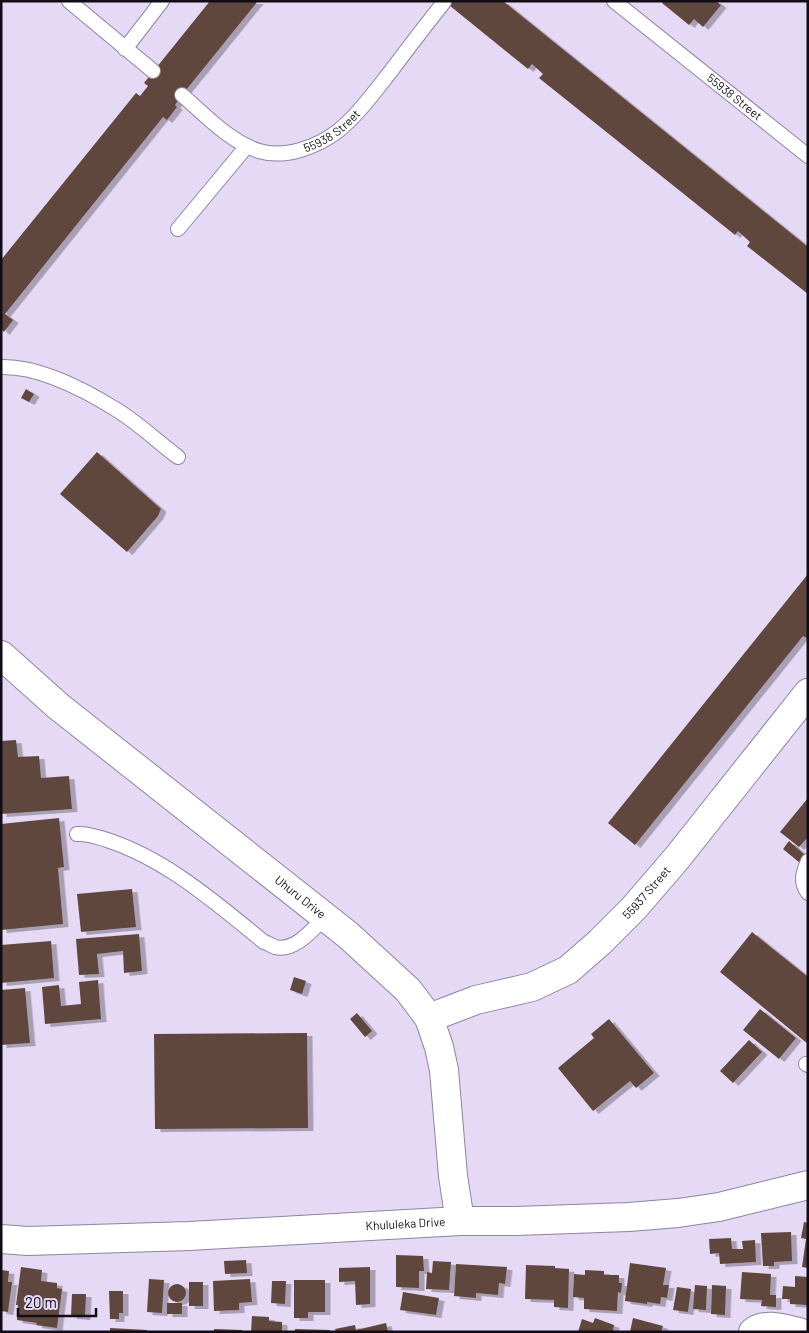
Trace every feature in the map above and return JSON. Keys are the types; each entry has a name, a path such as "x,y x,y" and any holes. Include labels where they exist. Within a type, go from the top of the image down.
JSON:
{"street":[{"name":"Uhuru Drive","path":"1,655 58,706 348,934 408,990 429,1018 444,1070 453,1176 460,1221"},
{"name":"55937 Street","path":"429,1018 476,1000 532,987 568,970 600,942 634,908 677,858 808,693"},
{"name":"Khululeka Drive","path":"1,1239 28,1241 189,1236 460,1221 629,1217 719,1207 808,1185"},
{"path":"753,1332 758,1328 778,1327 799,1332"}],"lane":[{"path":"69,1 153,71"},
{"path":"125,49 162,1"},
{"name":"55938 Street","path":"614,1 808,156"},
{"name":"55938 Street","path":"182,95 227,133 247,146 261,151 277,153 308,148 338,131 369,100 444,2"},
{"path":"178,229 247,146"},
{"path":"1,367 13,367 48,375 86,393 117,410 178,457"},
{"path":"77,834 86,833 123,845 152,859 191,885 264,942 276,948 290,946 302,939 325,917"},
{"path":"808,861 802,875 808,893"}],"building":[{"path":"210,1 258,1 182,95 175,105 177,107 167,120 163,117 5,314 13,320 4,332 1,329 1,260 136,93 140,96 148,86 144,83"},
{"path":"444,1 503,1 808,247 808,294 747,246 750,242 738,231 735,235 539,78 543,74 532,64 528,69"},
{"path":"663,1 716,1 721,5 703,27 694,19 689,25 662,3"},
{"path":"26,389 34,394 29,402 21,398"},
{"path":"97,452 161,509 158,516 127,552 60,494"},
{"path":"808,574 808,637 803,636 635,845 608,823"},
{"path":"16,740 18,757 39,756 41,778 69,776 72,809 1,814 1,741"},
{"path":"808,798 808,837 799,847 780,832"},
{"path":"59,818 64,867 58,868 63,924 1,930 1,824"},
{"path":"789,841 806,856 800,863 783,849"},
{"path":"132,889 136,927 81,932 77,894"},
{"path":"752,932 808,977 808,1044 720,972"},
{"path":"139,934 142,971 124,973 123,951 97,954 99,974 79,975 76,939"},
{"path":"51,941 54,978 1,983 1,945"},
{"path":"294,977 306,981 302,994 290,990"},
{"path":"98,980 101,1019 45,1024 42,987 59,985 61,1006 81,1004 79,982"},
{"path":"25,988 30,1043 1,1045 1,990"},
{"path":"760,1009 796,1038 779,1059 743,1030"},
{"path":"357,1013 372,1031 365,1037 350,1019"},
{"path":"609,1019 654,1073 636,1088 630,1081 593,1111 558,1068 594,1038 591,1034"},
{"path":"307,1033 308,1128 155,1129 154,1034"},
{"path":"749,1040 762,1052 733,1083 720,1071"},
{"path":"804,1222 808,1223 808,1268 802,1267 806,1239 801,1238"},
{"path":"791,1232 792,1261 774,1262 774,1266 763,1266 761,1233"},
{"path":"731,1238 732,1249 743,1249 742,1241 755,1240 756,1262 720,1264 719,1253 710,1254 709,1239"},
{"path":"396,1255 423,1256 424,1271 419,1271 419,1288 396,1287"},
{"path":"246,1260 247,1273 225,1274 224,1261"},
{"path":"433,1261 451,1262 449,1290 426,1289 427,1272 432,1273"},
{"path":"630,1263 666,1268 663,1285 669,1285 667,1298 661,1297 660,1304 625,1301"},
{"path":"456,1264 507,1267 505,1284 499,1283 498,1295 476,1293 476,1298 454,1296"},
{"path":"526,1265 555,1266 555,1268 569,1269 568,1308 554,1307 554,1300 525,1299"},
{"path":"21,1267 42,1270 41,1281 57,1283 57,1288 62,1289 57,1328 17,1320 18,1305 16,1305"},
{"path":"370,1267 370,1304 356,1305 355,1281 339,1282 339,1268"},
{"path":"1,1270 9,1271 8,1282 12,1282 8,1312 1,1311"},
{"path":"585,1270 604,1271 604,1275 619,1275 619,1283 622,1283 621,1293 618,1292 617,1311 584,1309 584,1298 573,1297 574,1274 585,1275"},
{"path":"742,1272 771,1274 770,1295 776,1295 776,1307 761,1306 762,1300 740,1299"},
{"path":"795,1276 808,1277 808,1305 790,1304 790,1299 782,1299 783,1286 795,1287"},
{"path":"149,1279 164,1280 162,1313 147,1312"},
{"path":"250,1279 252,1302 239,1303 239,1310 214,1311 213,1281"},
{"path":"294,1280 325,1280 325,1312 308,1312 308,1318 294,1318"},
{"path":"272,1281 286,1281 285,1304 271,1303"},
{"path":"189,1282 203,1282 203,1306 189,1306"},
{"path":"177,1284 183,1287 186,1293 183,1299 177,1302 171,1299 168,1293 171,1287"},
{"path":"695,1285 707,1286 706,1310 693,1309"},
{"path":"712,1285 726,1286 725,1315 711,1314"},
{"path":"677,1287 691,1289 688,1312 673,1310"},
{"path":"109,1291 123,1291 123,1313 119,1313 119,1319 110,1319"},
{"path":"403,1292 439,1298 436,1315 400,1310"},
{"path":"72,1294 86,1294 85,1317 71,1316"},
{"path":"167,1303 182,1303 182,1314 167,1314"},
{"path":"252,1316 269,1317 269,1321 282,1322 282,1332 251,1332"},
{"path":"595,1318 614,1325 613,1330 616,1332 578,1332 582,1319 593,1323"},
{"path":"633,1318 663,1326 661,1332 630,1332"},
{"path":"386,1323 388,1332 336,1332 335,1329 355,1325 356,1330"},
{"path":"110,1328 147,1330 147,1332 110,1332"},
{"path":"214,1329 242,1330 242,1332 214,1332"},
{"path":"295,1329 330,1330 330,1332 295,1332"}]}
